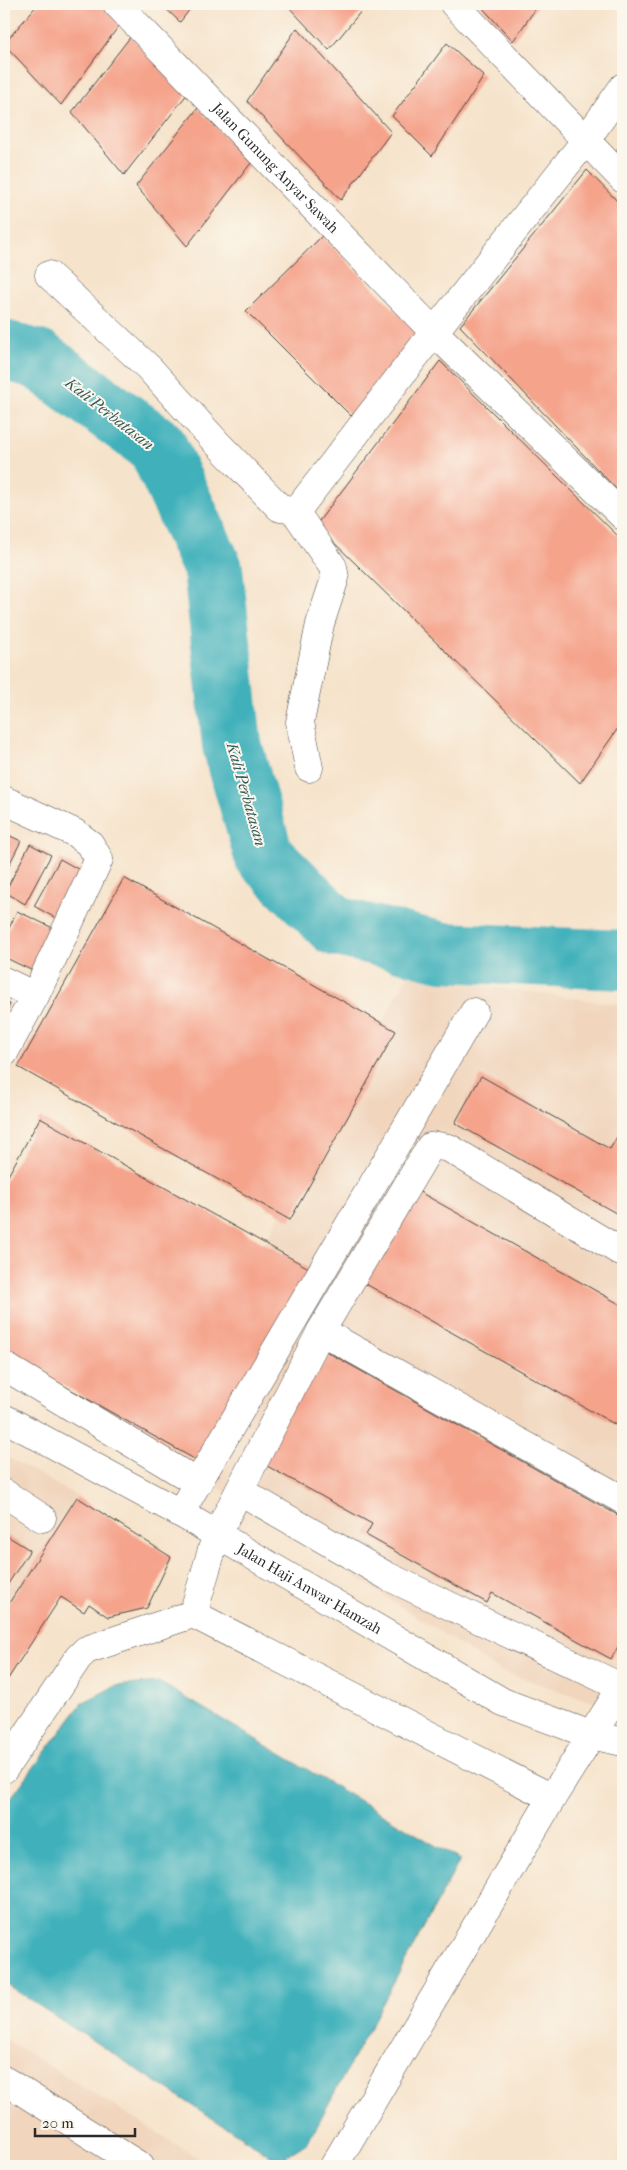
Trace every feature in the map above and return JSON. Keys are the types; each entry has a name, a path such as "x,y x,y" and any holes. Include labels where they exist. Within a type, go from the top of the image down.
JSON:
{"street":[{"name":"Jalan Gunung Anyar Sawah","path":"117,4 434,332 623,516"},
{"path":"454,4 623,179"},
{"path":"287,509 301,505 434,332 586,140 623,87"},
{"path":"49,275 150,368 216,442 287,509 332,567 335,578 320,624 300,722 309,768"},
{"path":"4,800 75,833 90,844 100,859 35,996 4,1053"},
{"path":"4,980 35,996"},
{"path":"180,1513 474,1012"},
{"path":"192,1614 216,1536 321,1330 430,1148 438,1146 449,1148 623,1253"},
{"path":"321,1330 623,1500"},
{"path":"4,1366 198,1483"},
{"name":"Jalan Haji Anwar Hamzah","path":"4,1418 180,1513 216,1536 503,1702 591,1736 623,1742"},
{"path":"240,1491 387,1576 623,1687 552,1798 334,2166"},
{"path":"4,1493 42,1518"},
{"path":"4,1769 78,1658 86,1650 192,1614 552,1798"},
{"path":"4,2080 140,2166"}],"shaded area":[{"path":"408,975 623,1005 623,1712 500,1671 156,1447"},
{"path":"4,1455 77,1496 4,1611"},
{"path":"4,2038 211,2166 4,2166"}],"water":[{"path":"159,1682 460,1860 308,2142 285,2157 272,2157 4,1983 4,1807 82,1703 115,1686"}],"building":[{"path":"38,4 104,4 121,23 61,105 4,44"},
{"path":"161,4 194,4 180,22"},
{"path":"286,4 367,4 329,50"},
{"path":"479,4 539,4 513,41"},
{"path":"297,28 391,132 341,200 247,101"},
{"path":"131,36 188,93 124,175 72,112"},
{"path":"447,43 484,76 432,156 392,116"},
{"path":"198,108 251,163 187,246 136,186"},
{"path":"623,143 623,163 613,154"},
{"path":"587,170 623,207 623,496 460,326"},
{"path":"322,236 426,341 351,416 246,311"},
{"path":"440,361 623,541 623,721 580,783 316,525"},
{"path":"4,833 21,841 4,875"},
{"path":"30,844 51,855 25,904 5,892"},
{"path":"60,859 85,873 59,920 34,906"},
{"path":"124,878 396,1031 290,1220 18,1067"},
{"path":"17,911 55,929 35,972 4,957 4,939"},
{"path":"4,1001 10,1004 4,1017"},
{"path":"481,1076 610,1149 623,1127 623,1217 455,1123"},
{"path":"40,1118 314,1271 205,1465 4,1352 4,1183"},
{"path":"416,1190 623,1306 623,1429 364,1283"},
{"path":"322,1349 623,1518 623,1638 611,1659 492,1593 487,1603 366,1535 372,1524 258,1461"},
{"path":"77,1497 171,1557 147,1608 108,1617 89,1604 84,1612 61,1597 4,1685 4,1611"},
{"path":"4,1534 30,1550 4,1590"}],"waterway":[{"name":"Kali Perbatasan","path":"4,350 39,360 157,446 213,569 232,745 264,856 335,926 443,952 623,960"}]}
